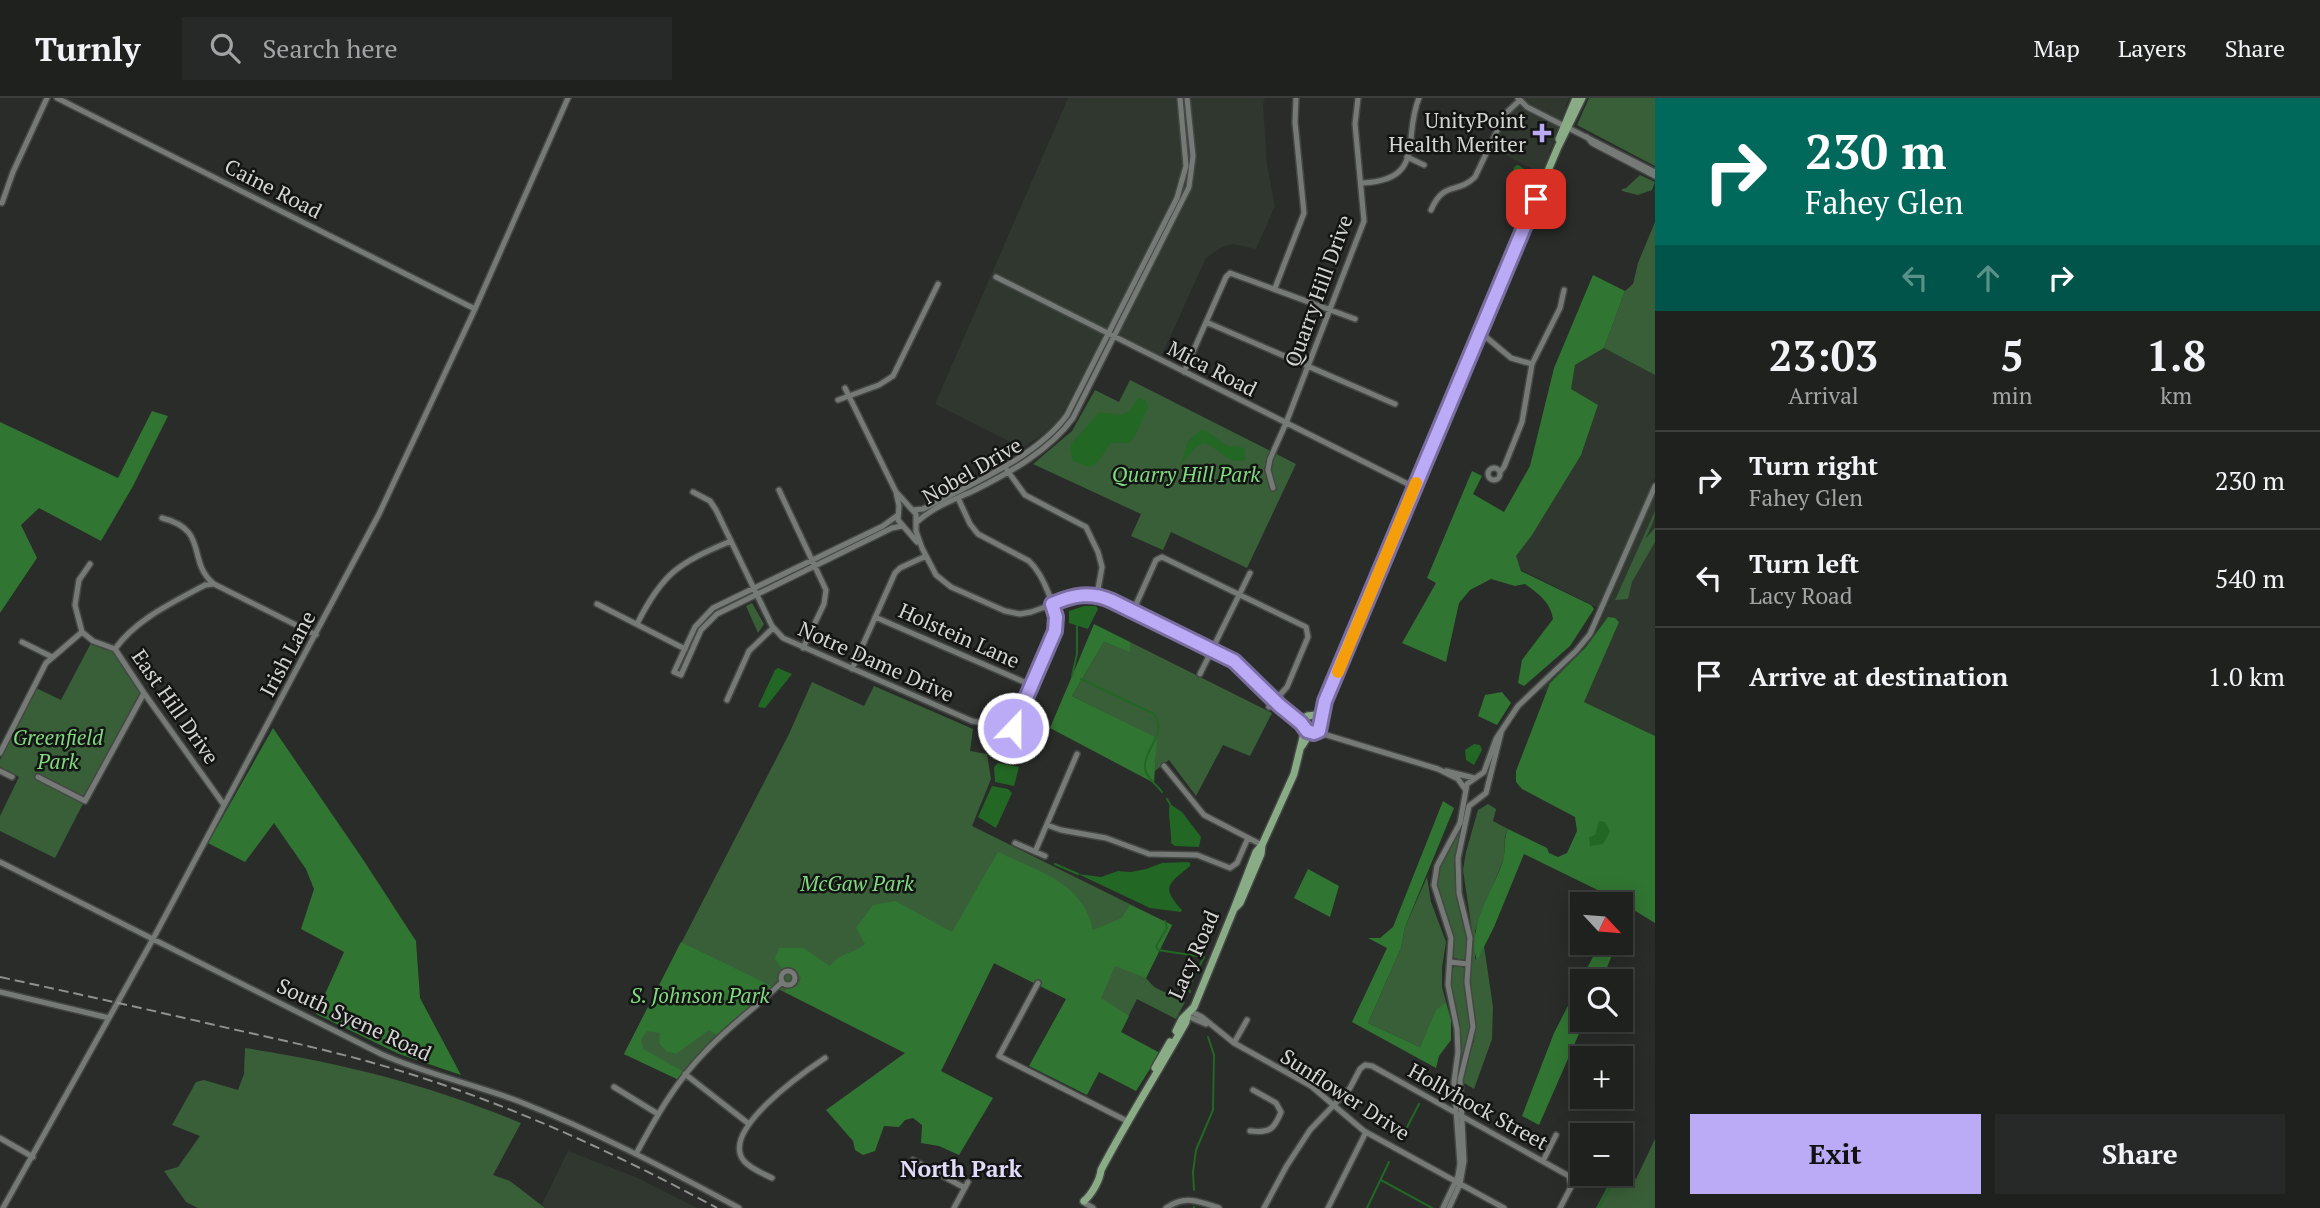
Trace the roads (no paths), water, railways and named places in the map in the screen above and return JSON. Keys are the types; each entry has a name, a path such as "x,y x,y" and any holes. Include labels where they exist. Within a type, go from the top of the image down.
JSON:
{"main road":[{"path":"1324,704 1311,715 1322,722 1324,704 1558,147 1576,98"},
{"path":"1566,127 1583,98"},
{"name":"Lacy Road","path":"1082,1204 1100,1176 1182,1019 1188,1014 1256,852 1262,845 1294,774 1302,746 1304,720 1311,715"},
{"name":"Lacy Road","path":"1302,746 1307,738 1316,733 1322,722"},
{"path":"1304,727 1316,733"}],"street":[{"path":"2,202 47,98"},
{"name":"Caine Road","path":"57,98 475,309"},
{"name":"Irish Lane","path":"3,1208 153,939 388,495 475,309 568,98"},
{"name":"Nobel Drive","path":"715,611 757,595 892,528 912,527 931,510 958,498 1050,443 1070,416 1177,198 1183,181 1185,156 1180,98"},
{"name":"Nobel Drive","path":"1136,286 1189,187 1192,154 1187,98"},
{"path":"1275,288 1304,213 1295,121 1296,98"},
{"name":"Quarry Hill Drive","path":"1273,488 1268,470 1270,459 1364,221 1355,124 1357,98"},
{"path":"1362,183 1389,180 1400,170 1413,140 1413,116 1419,98"},
{"path":"1431,210 1440,194 1475,177 1506,114 1518,99 1587,137 1592,143 1655,174"},
{"path":"1406,157 1423,165"},
{"path":"1184,372 1230,273 1355,318"},
{"name":"Mica Road","path":"996,278 1414,488"},
{"path":"838,400 879,385 893,376 938,284"},
{"path":"1500,472 1522,422 1532,364 1560,308 1564,290"},
{"path":"1206,322 1395,404"},
{"path":"1480,332 1511,358 1532,364"},
{"path":"845,388 896,492 917,517 916,531 936,575 951,587 1005,611 1028,613 1072,597 1097,595 1242,667 1274,701 1294,715 1304,727"},
{"path":"1007,470 1025,495 1086,527 1102,567 1097,595"},
{"name":"Nobel Drive","path":"637,624 688,650 701,618 754,588 883,526 905,509 923,509 1007,470"},
{"path":"1449,1208 1464,1161 1454,1082 1458,1041 1456,1018 1448,985 1450,933 1436,898 1434,877 1439,861 1460,823 1468,782 1484,772 1496,739 1523,700 1576,651 1590,634 1655,486"},
{"path":"779,489 825,587 825,600 803,648"},
{"name":"Notre Dame Drive","path":"693,492 713,505 773,628 783,638 972,721 1045,734"},
{"path":"896,492 898,520 922,548"},
{"path":"958,498 970,524 978,534 1032,564 1038,571 1056,617 1055,631 1013,728"},
{"path":"162,518 180,524 190,532 204,571 214,584 316,635"},
{"path":"597,604 637,624 656,590 671,572 731,541"},
{"path":"846,544 849,550"},
{"path":"852,669 897,571 926,555"},
{"path":"1133,611 1152,566 1159,557 1166,557 1306,627 1308,637 1287,687 1269,707"},
{"path":"0,753 40,672 52,657 82,632 75,605 79,580 90,564"},
{"path":"1200,674 1250,573"},
{"path":"115,649 129,632 144,621 205,585 214,584"},
{"name":"Holstein Lane","path":"875,617 1031,685"},
{"path":"727,700 749,651 773,628"},
{"name":"East Hill Drive","path":"82,632 93,641 115,649 224,805"},
{"path":"22,642 52,657"},
{"path":"37,777 85,801 144,693"},
{"path":"1294,715 1311,715"},
{"path":"1322,722 1338,738"},
{"path":"1443,1208 1458,1183 1460,1080 1473,1027 1467,982 1470,938 1458,893 1457,864 1469,806 1481,798 1486,789 1501,732"},
{"path":"1316,733 1475,778 1485,782 1486,789"},
{"path":"1035,852 1077,754"},
{"path":"1164,766 1204,815 1262,845"},
{"path":"1438,769 1458,779 1472,798 1481,798"},
{"path":"0,771 12,777"},
{"path":"1047,825 1106,838 1149,854 1197,855 1230,868 1237,863 1248,838"},
{"path":"1015,843 1045,856"},
{"name":"South Syene Road","path":"0,862 390,1058 520,1102 636,1154 739,1208"},
{"path":"1450,962 1468,964"},
{"path":"636,1154 685,1073 718,1038 782,982"},
{"path":"1038,983 999,1056 1127,1121"},
{"path":"0,992 109,1018"},
{"name":"Sunflower Drive","path":"1188,1014 1311,1086 1366,1132 1504,1208"},
{"path":"1234,1043 1247,1020"},
{"path":"772,1178 750,1166 740,1154 740,1139 750,1124 783,1090 825,1058"},
{"name":"Hollyhock Street","path":"1334,1104 1350,1088 1360,1069 1365,1065 1372,1066 1569,1177 1571,1182 1560,1208"},
{"path":"685,1073 750,1124"},
{"path":"614,1087 658,1114"},
{"path":"1250,1130 1267,1131 1281,1112 1276,1103 1252,1090"},
{"path":"1265,1208 1298,1146 1334,1104"},
{"path":"1328,1208 1366,1132"},
{"path":"1543,1161 1556,1135"},
{"path":"0,1138 33,1157"},
{"path":"912,1160 967,1185 954,1208"},
{"path":"1445,1175 1453,1172 1460,1164"},
{"path":"1166,1208 1180,1200 1193,1199 1219,1208"},
{"path":"1082,1204 1093,1208"}],"waterway":[{"path":"1072,676 1077,654 1077,626"},
{"path":"1081,679 1154,714 1158,729 1145,762 1145,769 1162,792"},
{"path":"1167,799 1170,804"},
{"path":"1055,864 1078,874"},
{"path":"1165,921 1167,928 1156,946 1158,950 1204,957 1188,988 1190,992"},
{"path":"1194,1190 1196,1150 1213,1110 1214,1055 1208,1037"},
{"path":"1401,1139 1419,1104"},
{"path":"1367,1208 1389,1162"},
{"path":"1381,1180 1432,1208"},
{"path":"1599,1208 1611,1186"}],"railway":[{"path":"0,977 364,1060 448,1086 565,1133 717,1208"}],"place":[{"name":"UnityPoint Health Meriter","path":"1542,133"}],"district":[{"name":"North Park","path":"961,1169"}],"park label":[{"name":"Quarry Hill Park","path":"1186,475"},
{"name":"Greenfield Park","path":"58,750"},
{"name":"McGaw Park","path":"857,884"},
{"name":"S. Johnson Park","path":"700,996"}]}
